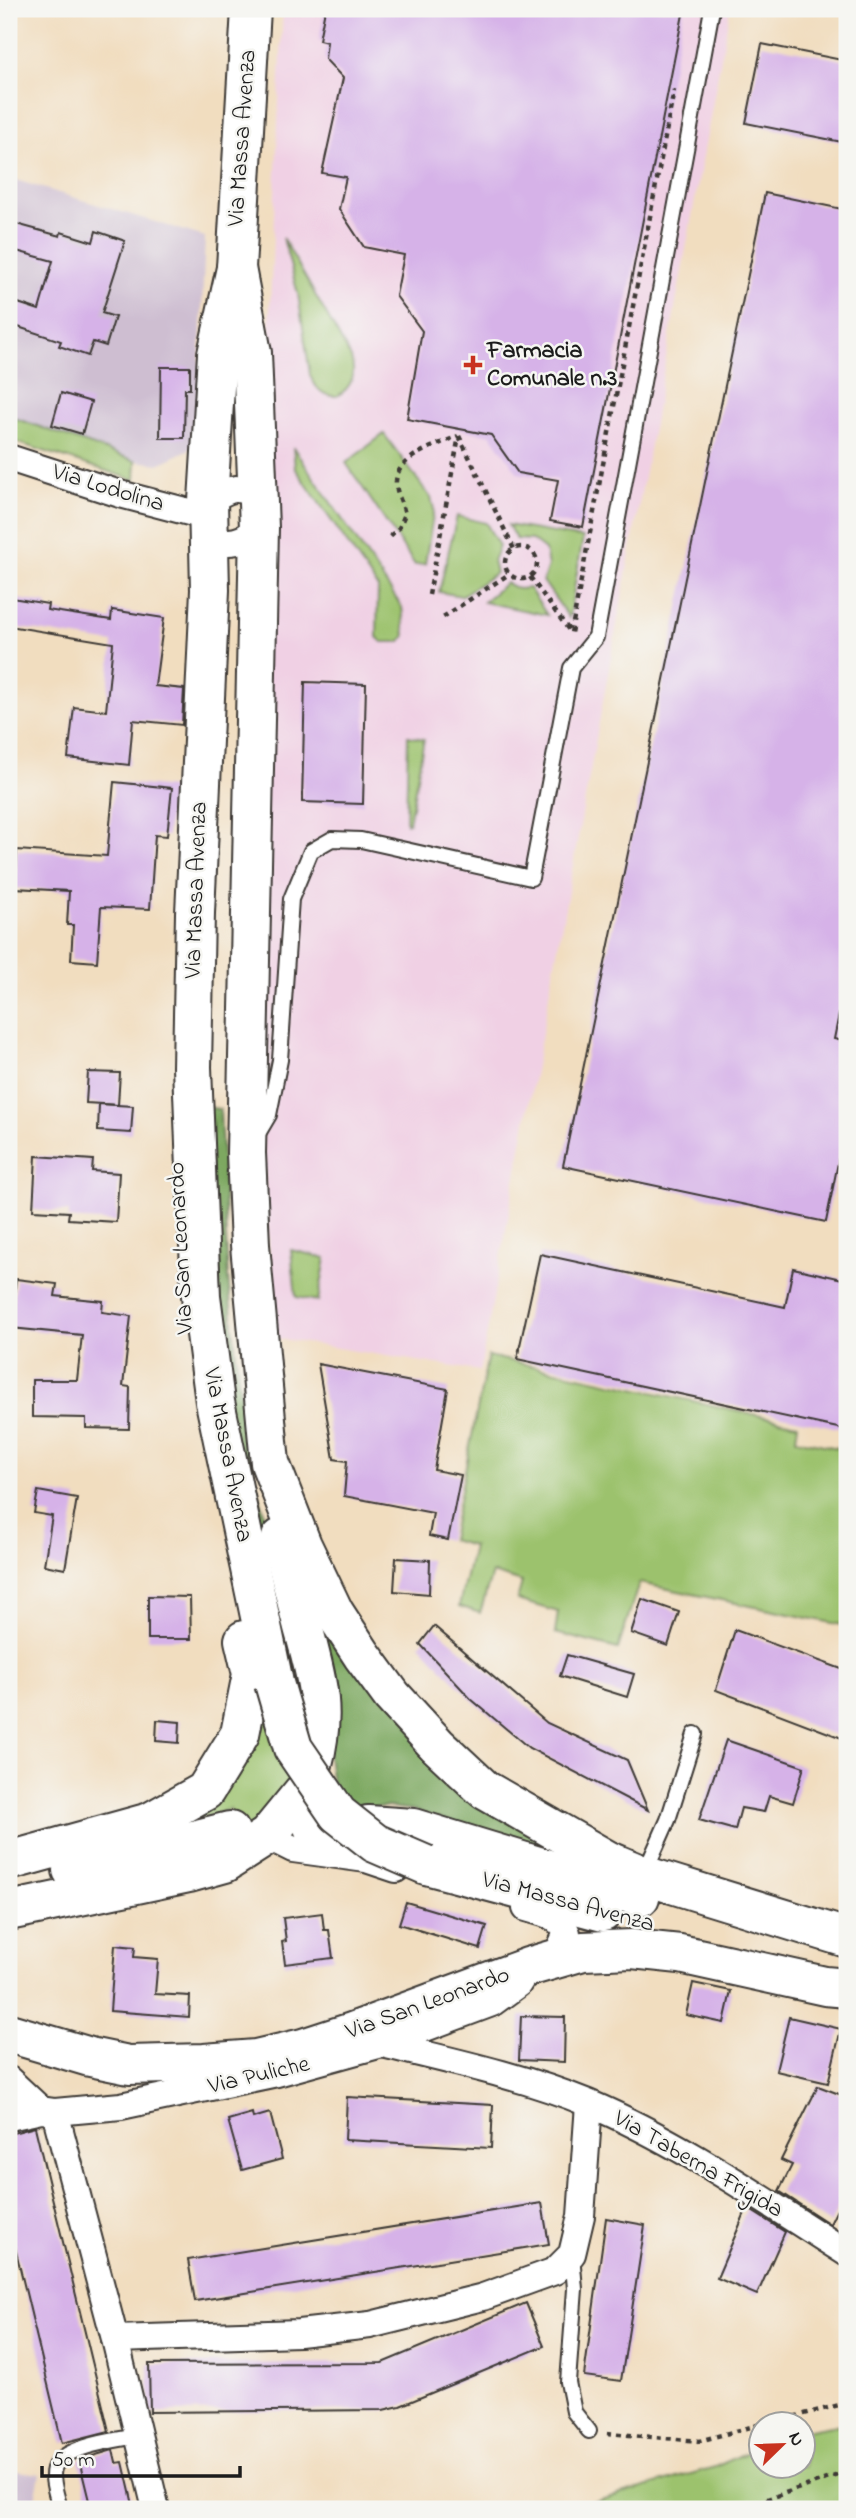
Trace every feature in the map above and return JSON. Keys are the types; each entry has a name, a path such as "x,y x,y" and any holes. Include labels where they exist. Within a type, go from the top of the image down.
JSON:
{"main road":[{"name":"Via Massa Avenza","path":"251,9 236,268 217,354 208,519 210,590 195,913 192,1068 201,1296 215,1402 274,1683 293,1748 338,1814 375,1843 426,1865 847,1978"},
{"name":"Via Massa Avenza","path":"236,268 252,353 259,513 246,1153 250,1245 270,1463 302,1545 334,1612 392,1696 437,1745 485,1790 607,1860 643,1875 847,1938"},
{"name":"Via San Leonardo","path":"9,1861 150,1822 205,1791 240,1734 252,1674 196,1405 180,1289 177,1150 192,1068"},
{"path":"270,1463 275,1514 318,1682 321,1708 319,1742 326,1807"},
{"path":"9,1885 248,1834 326,1807 413,1828 847,1956"},
{"path":"9,1911 225,1863 248,1834"},
{"name":"Via San Leonardo","path":"9,2033 90,2057 129,2065 257,2059 352,2032 542,1963 583,1951 632,1949 680,1954 825,1986 847,1988"}],"street":[{"name":"Via Lodolina","path":"9,458 208,519"},
{"path":"236,488 246,490 259,513 247,538 235,544 223,543 208,519 236,488"},
{"path":"248,1834 293,1849 366,1859 415,1876 553,1915 562,1923 567,1933 542,1963"},
{"name":"Via Puliche","path":"9,2117 48,2111 121,2106 264,2076 382,2044 492,2003 542,1963"},
{"name":"Via Taberna Frigida","path":"382,2044 489,2071 589,2104 687,2152 847,2253"},
{"path":"9,2080 48,2111 115,2339 156,2509"},
{"path":"115,2339 299,2333 370,2325 483,2297 555,2271 572,2254 581,2216 589,2104"}],"lane":[{"path":"246,1153 269,1115 280,1060 290,899 311,851 332,839 361,841 531,878 571,668 596,637 712,9"},
{"path":"643,1875 668,1820 695,1734"},
{"path":"572,2254 575,2289 568,2382 574,2412 589,2431"},
{"path":"60,2509 53,2474 55,2465 62,2458 80,2449 137,2435"}],"path":[{"path":"530,577 571,633 676,77"},
{"path":"459,436 514,549"},
{"path":"390,536 405,520 396,484 398,474 405,463 459,436"},
{"path":"429,595 459,436"},
{"path":"527,547 534,552 537,569 530,577 518,579 509,574 506,559 514,549 527,547"},
{"path":"443,617 509,574"},
{"path":"818,2410 847,2403"},
{"path":"589,2431 699,2441 748,2428"},
{"path":"738,2509 847,2472"}],"shaded area":[{"path":"283,9 730,9 480,1371 275,1338 261,1119 268,355"},
{"path":"9,178 205,237 196,446 159,464 136,461 9,416"},
{"path":"9,2470 40,2474 33,2509 9,2509"}],"green space":[{"path":"283,238 351,358 352,380 347,389 337,396 320,391 310,375 298,294"},
{"path":"9,416 136,461 135,480 9,440"},
{"path":"384,434 431,498 434,509 425,564 415,565 346,463"},
{"path":"293,447 402,607 405,636 401,642 382,642 377,637 378,588 295,468"},
{"path":"457,516 486,523 499,546 493,561 496,573 461,596 439,592"},
{"path":"508,525 583,538 569,618 543,581 548,566 545,550 532,540 516,539"},
{"path":"506,583 518,589 529,588 547,615 483,602"},
{"path":"408,736 424,739 409,823 406,823"},
{"path":"206,1107 220,1109 228,1277 240,1395 251,1465 293,1617 307,1749 231,1453"},
{"path":"291,1250 326,1258 318,1301 296,1297"},
{"path":"488,1356 798,1424 796,1439 847,1450 847,1626 639,1583 618,1649 555,1633 558,1612 517,1600 522,1582 492,1573 480,1613 459,1606 473,1546 451,1540"},
{"path":"307,1597 588,1864 413,1810 348,1807 333,1793"},
{"path":"260,1690 295,1780 235,1845 230,1809 161,1832"},
{"path":"847,2423 847,2509 569,2509 715,2467 748,2452 748,2480 818,2480 818,2428"}],"building":[{"path":"325,9 684,9 583,527 550,521 558,480 518,473 491,435 407,419 422,331 396,296 404,255 364,247 339,209 346,177 322,173 343,78 325,59 327,42 319,40"},
{"path":"762,44 847,61 847,143 746,123"},
{"path":"765,193 847,210 847,975 834,1039 847,1042 847,1118 826,1222 563,1166"},
{"path":"9,222 60,236 61,232 93,242 96,231 125,241 102,313 115,317 106,346 93,342 88,356 59,346 61,341 9,324 9,300 39,310 53,261 9,249"},
{"path":"161,367 190,367 190,389 185,389 184,438 160,438"},
{"path":"61,393 91,402 82,434 52,425"},
{"path":"12,598 48,604 47,610 111,620 112,610 164,618 155,686 184,689 182,725 133,720 129,765 68,758 74,707 106,711 113,643 9,626"},
{"path":"305,682 366,684 363,804 302,802"},
{"path":"114,782 172,788 167,836 155,835 150,909 101,907 97,962 71,960 73,925 67,925 69,891 15,888 17,850 107,856"},
{"path":"88,1072 120,1073 118,1105 86,1103"},
{"path":"99,1104 133,1106 131,1133 98,1131"},
{"path":"36,1156 93,1160 92,1171 119,1173 116,1222 68,1219 69,1212 33,1210"},
{"path":"540,1254 785,1307 793,1268 847,1280 847,1430 517,1359"},
{"path":"16,1279 57,1284 55,1296 103,1301 102,1312 131,1316 123,1386 130,1387 129,1429 86,1428 86,1418 32,1417 32,1380 77,1380 82,1335 11,1328"},
{"path":"318,1364 448,1389 434,1470 461,1475 448,1540 429,1536 433,1513 344,1496 347,1461 334,1459"},
{"path":"38,1491 77,1498 65,1569 44,1565 52,1516 34,1513"},
{"path":"396,1558 430,1560 429,1594 394,1591"},
{"path":"148,1596 190,1597 191,1639 148,1639"},
{"path":"642,1599 679,1612 668,1646 631,1633"},
{"path":"434,1626 547,1723 627,1760 648,1810 529,1748 471,1699 420,1644"},
{"path":"735,1630 847,1671 847,1740 716,1690"},
{"path":"567,1655 634,1674 627,1697 560,1676"},
{"path":"157,1720 180,1722 179,1743 156,1741"},
{"path":"726,1740 804,1767 793,1803 769,1796 764,1812 741,1808 735,1830 699,1820"},
{"path":"406,1902 487,1926 480,1949 399,1924"},
{"path":"322,1913 324,1930 329,1930 333,1958 285,1964 283,1918"},
{"path":"115,1945 135,1947 134,1957 158,1959 155,1994 190,1996 189,2017 110,2011"},
{"path":"693,1983 731,1991 724,2023 686,2015"},
{"path":"521,2016 565,2017 564,2062 519,2060"},
{"path":"789,2017 841,2029 828,2083 776,2071"},
{"path":"818,2086 847,2097 847,2189 830,2224 779,2191 792,2165 781,2160"},
{"path":"347,2097 493,2105 491,2148 345,2140"},
{"path":"252,2113 253,2118 270,2113 282,2159 242,2170 228,2120"},
{"path":"35,2127 109,2431 62,2443 9,2222 9,2134"},
{"path":"542,2203 549,2244 195,2301 188,2260"},
{"path":"747,2208 785,2232 757,2295 717,2278"},
{"path":"606,2218 645,2225 621,2381 584,2376"},
{"path":"526,2303 544,2346 400,2406 383,2410 150,2412 149,2364 382,2363"},
{"path":"113,2450 116,2463 123,2462 134,2509 91,2509 79,2460"}],"place":[{"name":"Farmacia Comunale n.3","path":"473,365"}]}
